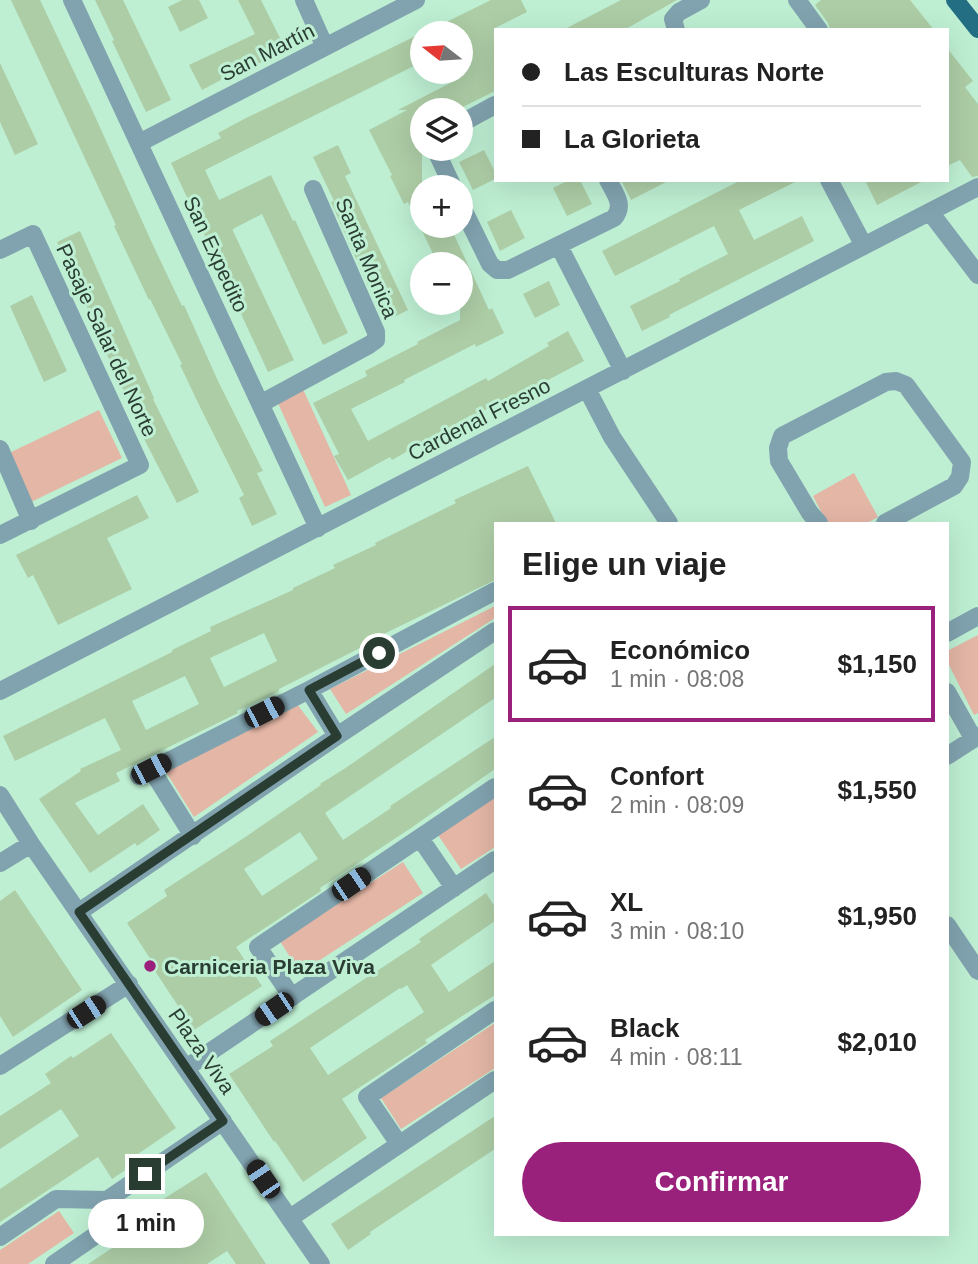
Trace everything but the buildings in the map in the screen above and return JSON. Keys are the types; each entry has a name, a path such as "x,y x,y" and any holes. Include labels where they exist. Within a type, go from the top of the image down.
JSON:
{"main road":[{"path":"955,0 978,29"}],"street":[{"name":"San Expedito","path":"72,0 318,528"},
{"path":"304,0 326,47"},
{"name":"San Martín","path":"139,144 416,0"},
{"path":"675,28 673,19 679,12 701,0"},
{"path":"797,0 818,28"},
{"path":"473,117 494,106"},
{"path":"473,229 490,264 497,270 508,270 614,218 620,212 620,203 609,182"},
{"path":"830,182 863,246"},
{"name":"Cardenal Fresno","path":"0,691 978,187"},
{"name":"Santa Monica","path":"260,404 376,340 376,332 313,189"},
{"path":"930,212 978,275"},
{"name":"Pasaje Salar del Norte","path":"0,250 33,234 140,465 0,535"},
{"path":"559,246 623,371"},
{"path":"808,520 779,461 778,448 782,436 886,382 896,381 906,385 962,462 960,477 954,486 887,522"},
{"path":"587,389 612,437 668,522"},
{"path":"0,449 31,521"},
{"path":"193,836 145,772 309,690 494,592"},
{"path":"949,632 978,616"},
{"path":"79,912 494,632"},
{"path":"309,690 337,736"},
{"path":"949,695 976,737 949,755"},
{"path":"292,997 258,947 494,788"},
{"name":"Plaza Viva","path":"0,794 31,844 320,1264"},
{"path":"420,838 454,888"},
{"path":"0,863 31,844"},
{"path":"186,1068 494,861"},
{"path":"949,928 978,971"},
{"path":"0,1066 129,984"},
{"path":"399,1144 367,1097 494,1011"},
{"path":"290,1218 494,1081"},
{"path":"0,1237 56,1199 107,1200 223,1121"},
{"path":"54,1264 96,1236 107,1200"}],"shaded area":[{"path":"303,389 351,495 325,507 277,401"},
{"path":"99,410 122,458 31,502 7,454"},
{"path":"854,473 878,517 869,522 826,522 813,496"},
{"path":"494,607 494,619 346,714 330,689"},
{"path":"978,635 978,713 974,715 949,665 949,650"},
{"path":"297,704 318,732 194,817 166,772"},
{"path":"494,798 494,848 461,869 438,835"},
{"path":"403,862 423,893 300,973 280,941"},
{"path":"494,1024 494,1069 401,1129 381,1098"},
{"path":"59,1211 74,1233 28,1264 0,1264 0,1250"}],"place":[{"name":"Carniceria Plaza Viva","path":"150,966"}],"route":[{"path":"145,1174 223,1121 79,912 337,736 309,690 379,653"}]}
